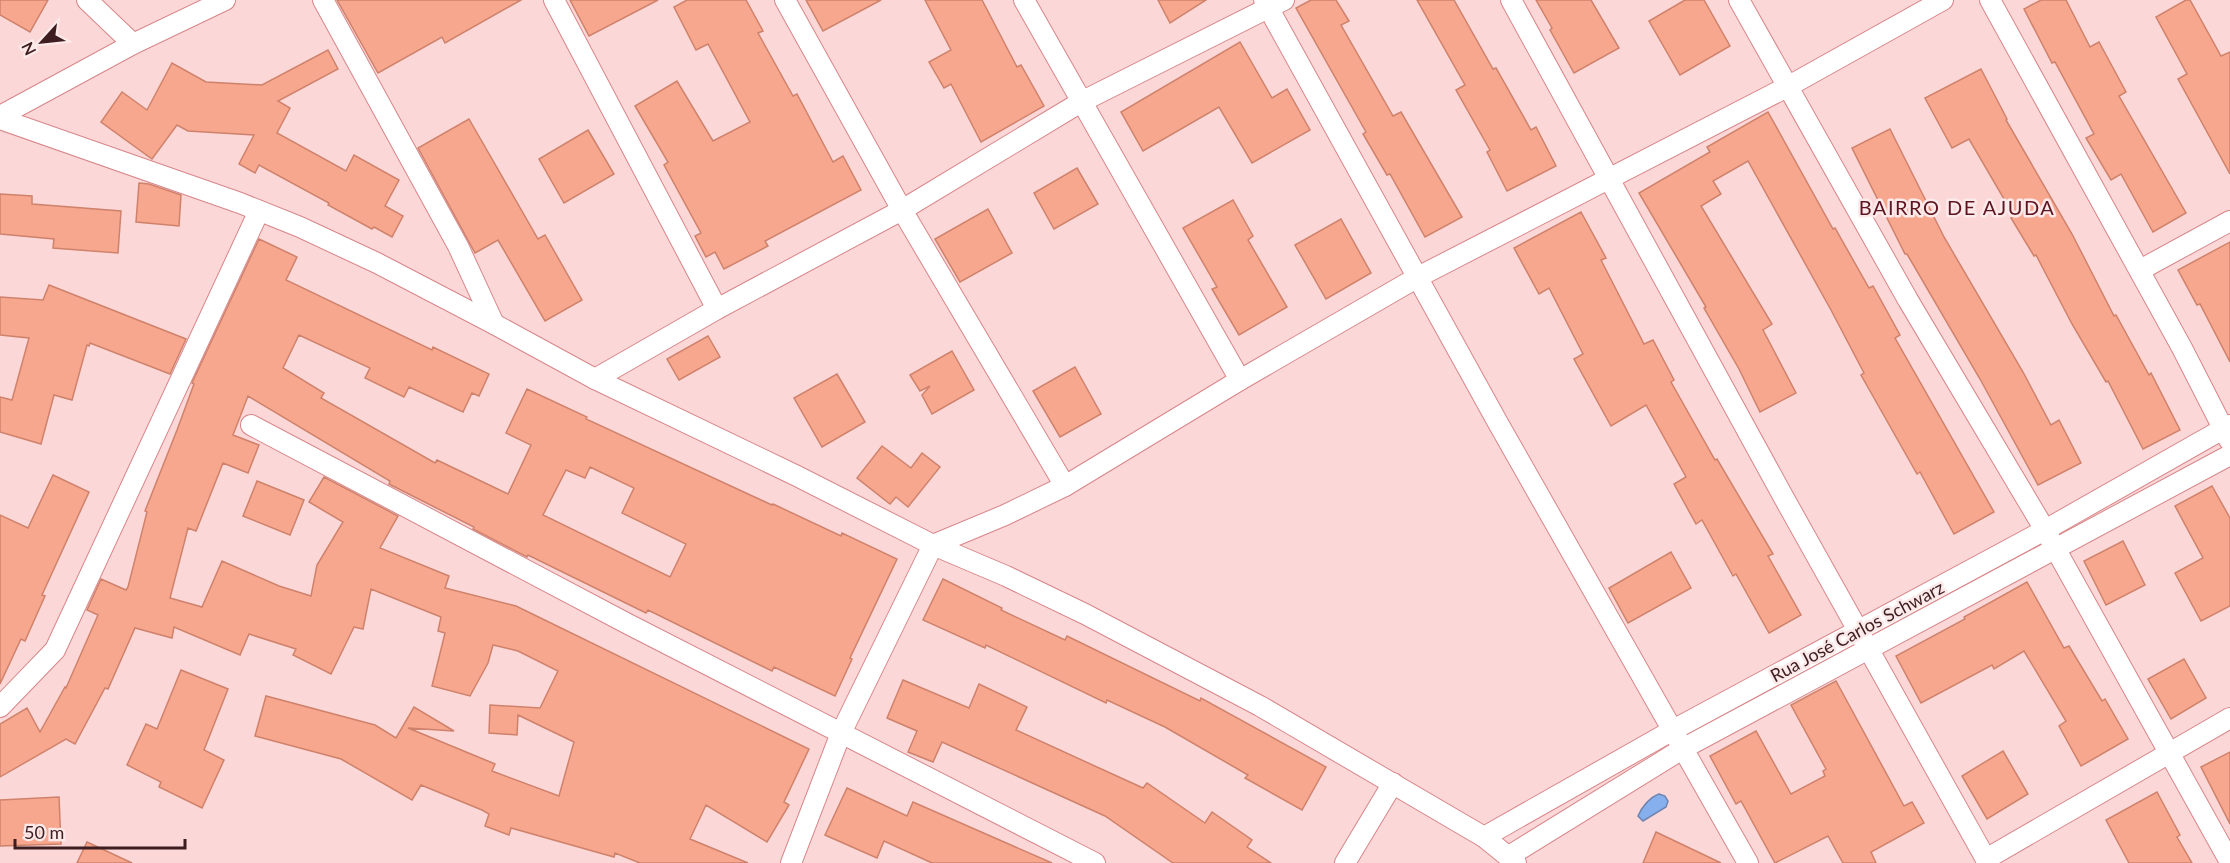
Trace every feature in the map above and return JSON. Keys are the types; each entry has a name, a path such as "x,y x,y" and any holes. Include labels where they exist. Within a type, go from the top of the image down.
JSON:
{"street":[{"path":"87,0 133,44"},
{"path":"0,118 133,44 225,0"},
{"path":"323,0 458,246 494,324"},
{"path":"554,0 717,309"},
{"path":"785,0 902,210 1065,486"},
{"path":"1024,0 1240,380"},
{"path":"1512,0 1784,498 1860,630 1987,861 2230,718"},
{"path":"1739,0 1908,300 2044,530 2171,753 2230,862"},
{"path":"791,863 841,733 933,545 1005,515 1065,486 1240,380 1418,277 1787,87 1943,0"},
{"path":"1990,0 2228,432"},
{"path":"595,379 717,309 902,210 1081,102 1272,3 1503,432 1748,863"},
{"path":"0,118 259,211 358,254 595,379 797,476 933,545 1085,614 1260,706 1484,837 1512,860"},
{"path":"0,707 55,650 259,211"},
{"path":"2140,270 2230,221"},
{"path":"252,425 606,613 1095,863"},
{"name":"Rua José Carlos Schwarz","path":"1484,837 1672,730 2228,432"},
{"name":"Rua José Carlos Schwarz","path":"1512,860 1684,748 2230,455"},
{"path":"1345,863 1393,783"}],"water":[{"path":"1659,794 1665,796 1668,801 1666,807 1643,821 1638,816 1641,810 1649,800"}],"building":[{"path":"0,0 48,0 30,32 0,15"},
{"path":"337,0 521,0 445,43 442,37 378,73"},
{"path":"570,0 658,0 589,36"},
{"path":"687,0 746,0 763,31 758,33 793,96 797,94 833,162 843,156 861,190 765,241 768,246 724,269 715,252 706,257 695,236 701,233 664,165 668,162 635,106 677,81 713,141 750,122 708,44 696,50 674,7"},
{"path":"806,0 881,0 823,31"},
{"path":"925,0 982,0 1017,67 1021,65 1044,106 981,142 951,84 944,88 929,62 951,50"},
{"path":"1158,0 1206,0 1170,23"},
{"path":"1311,0 1336,0 1349,21 1341,25 1393,116 1401,112 1462,217 1425,237 1390,174 1387,175 1363,134 1366,132 1296,8"},
{"path":"1417,0 1454,0 1531,130 1536,127 1556,166 1507,191 1487,152 1490,150 1456,90 1465,85"},
{"path":"1536,0 1591,0 1619,48 1574,73"},
{"path":"1685,0 1704,0 1730,46 1680,75 1649,21"},
{"path":"2041,0 2066,0 2090,47 2099,42 2126,92 2119,96 2186,213 2153,232 2121,174 2111,180 2086,138 2094,134 2055,62 2052,63 2024,9"},
{"path":"2190,0 2221,56 2230,52 2230,174 2178,79 2187,74 2156,17"},
{"path":"1240,42 1272,98 1287,89 1310,130 1252,163 1219,107 1143,151 1121,112"},
{"path":"328,50 338,69 278,101 290,108 277,133 346,171 354,155 399,180 385,206 403,216 392,237 374,227 372,229 259,165 255,173 239,164 254,135 188,131 177,125 152,159 101,122 122,92 147,110 172,63 206,82 262,85"},
{"path":"1981,69 2006,120 2072,234 2114,316 2116,315 2149,375 2151,373 2180,430 2143,449 2108,381 2106,382 2072,324 2036,255 2034,256 2011,218 2014,216 1969,139 1952,148 1925,98"},
{"path":"1768,112 1833,229 1835,228 1869,288 1873,286 1900,335 1895,338 1994,512 1954,534 1920,472 1917,474 1861,375 1864,373 1831,310 1748,161 1713,181 1721,194 1701,206 1772,324 1763,330 1796,393 1760,412 1739,369 1704,308 1706,307 1639,193 1710,152 1707,147"},
{"path":"469,119 538,239 545,235 582,300 545,321 498,240 475,253 418,148"},
{"path":"1890,129 1944,237 2023,372 2051,425 2059,420 2081,463 2038,485 1980,379 1905,254 1852,148"},
{"path":"588,130 614,174 564,203 539,159"},
{"path":"1077,168 1098,204 1054,229 1034,193"},
{"path":"139,183 181,195 179,226 136,222"},
{"path":"0,194 32,196 32,204 121,211 118,253 53,248 54,239 0,234"},
{"path":"1233,200 1253,236 1248,240 1287,307 1239,335 1212,289 1217,287 1183,228"},
{"path":"988,209 1012,253 960,282 935,239"},
{"path":"1581,212 1606,258 1601,260 1644,344 1653,340 1674,380 1671,382 1715,460 1717,459 1773,554 1768,556 1801,615 1769,633 1736,574 1733,576 1702,520 1696,524 1674,484 1686,477 1646,405 1611,426 1574,359 1583,354 1549,288 1539,294 1514,248"},
{"path":"1341,219 1371,273 1326,299 1295,245"},
{"path":"259,239 297,257 286,280 432,350 433,347 489,374 479,396 472,393 463,412 409,387 404,397 365,378 370,368 299,335 283,368 324,393 321,398 435,463 437,460 508,494 531,445 506,433 527,389 587,417 586,419 772,505 841,536 842,533 897,559 850,658 852,659 835,696 774,667 772,671 648,610 646,613 528,555 527,557 389,484 390,481 248,396 233,435 259,445 248,473 223,463 196,531 188,528 170,598 202,607 222,561 279,586 311,596 317,565 343,522 309,502 324,477 398,516 380,548 449,576 445,588 516,606 809,749 784,802 789,805 767,842 706,805 690,839 748,863 640,863 615,853 614,857 511,828 509,835 485,826 489,814 482,810 421,785 412,800 341,759 255,736 266,696 375,725 396,738 414,707 454,731 408,728 495,764 492,771 559,796 574,742 518,715 517,735 489,733 490,705 540,708 558,671 518,651 493,645 488,663 470,696 432,686 445,633 438,631 441,617 371,589 363,629 354,627 331,674 293,655 296,649 249,634 240,655 174,627 172,638 135,628 108,689 105,688 75,744 66,739 0,777 0,724 27,708 40,732 66,688 98,615 87,610 101,579 126,590 128,587 147,512 145,511 194,384 192,383","holes":["590,467 634,488 622,513 686,544 670,577 543,515 566,470 585,478"]},
{"path":"2230,242 2230,362 2200,304 2197,305 2178,270"},
{"path":"49,285 186,339 170,374 90,343 89,346 87,345 72,400 54,395 41,444 0,432 0,397 12,400 29,338 0,335 0,297 43,300"},
{"path":"708,336 720,357 679,380 667,359"},
{"path":"952,351 974,390 932,414 922,395 930,386 920,391 910,375"},
{"path":"1075,367 1101,414 1060,437 1033,391"},
{"path":"837,374 865,422 822,447 794,398"},
{"path":"882,446 911,468 922,453 940,467 908,507 896,497 890,504 857,478"},
{"path":"53,475 89,492 42,595 45,596 25,641 21,639 0,684 0,515 28,528"},
{"path":"257,481 304,500 290,535 243,516"},
{"path":"2212,486 2230,518 2230,606 2201,621 2175,573 2203,558 2175,506"},
{"path":"2123,541 2145,585 2106,605 2084,561"},
{"path":"1671,552 1691,588 1628,623 1609,588"},
{"path":"943,579 1065,640 1067,636 1200,701 1201,698 1326,767 1302,810 1245,778 1248,775 1165,727 1107,700 1106,703 986,645 985,648 923,620"},
{"path":"2027,582 2064,648 2069,646 2102,701 2105,699 2128,739 2081,766 2059,726 2066,721 2024,651 1994,669 1992,665 1921,703 1896,656"},
{"path":"2184,659 2206,698 2171,719 2148,679"},
{"path":"181,670 228,689 204,750 224,760 202,808 159,787 161,782 127,765 146,724 157,729"},
{"path":"903,680 969,708 979,684 1027,707 1016,730 1143,788 1147,783 1205,823 1212,812 1252,840 1247,847 1271,863 1173,863 1105,816 942,742 933,762 908,752 917,731 887,718"},
{"path":"1836,681 1904,806 1912,802 1924,823 1871,852 1876,863 1843,863 1828,836 1775,863 1741,801 1736,804 1710,756 1756,731 1791,794 1825,776 1823,771 1826,769 1791,705"},
{"path":"2003,751 2028,794 1987,819 1962,776"},
{"path":"2230,752 2230,824 2201,767"},
{"path":"847,788 907,816 913,802 1052,863 932,863 884,841 877,858 825,835"},
{"path":"2157,792 2180,835 2177,837 2192,863 2129,863 2106,820"},
{"path":"59,797 61,844 0,846 0,800"},
{"path":"1656,832 1721,863 1643,863"},
{"path":"87,842 132,863 77,863"}],"district":[{"name":"BAIRRO DE AJUDA","path":"1957,207"}]}
